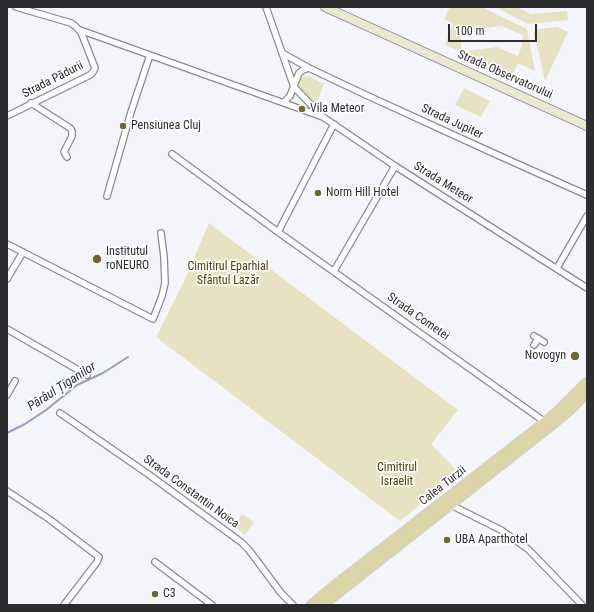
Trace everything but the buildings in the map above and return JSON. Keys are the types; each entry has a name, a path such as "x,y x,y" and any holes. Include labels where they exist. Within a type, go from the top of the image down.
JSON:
{"main road":[{"name":"Strada Observatorului","path":"325,7 587,126"},
{"name":"Calea Turzii","path":"311,605 545,422 587,382"},
{"name":"Calea Turzii","path":"323,605 553,424 587,393"}],"street":[{"path":"16,7 71,23 80,30"},
{"path":"266,7 294,87 324,118"},
{"name":"Strada Meteor","path":"80,30 284,102 324,118 395,166 587,288"},
{"name":"Strada Pădurii","path":"7,116 94,72 94,65 80,30"},
{"name":"Strada Jupiter","path":"282,53 309,68 587,195"},
{"path":"107,196 131,112 150,55"},
{"path":"284,102 290,96 299,73 309,68"},
{"path":"31,104 72,131 72,136 64,152 67,157"},
{"path":"278,232 334,124"},
{"name":"Strada Cometei","path":"172,154 278,232 545,422"},
{"path":"334,271 395,166"},
{"path":"556,268 587,216"},
{"path":"7,244 153,319 162,296 165,283 161,233"},
{"path":"7,279 23,252"},
{"path":"7,329 87,375"},
{"path":"534,345 536,338 544,342"},
{"path":"7,395 15,381"},
{"name":"Strada Constantin Noica","path":"60,413 148,474 240,542 249,550 275,585 293,605"},
{"path":"7,491 49,519 99,557 97,562 64,605"},
{"path":"451,505 501,530 528,549 582,605"},
{"path":"155,562 212,605"}],"green space":[{"path":"450,7 482,7 527,29 535,71 518,63 512,76 465,54 467,51 497,47 518,56 523,35 502,26 461,31 461,49 456,50 445,45 453,24 444,19"},
{"path":"500,7 517,7 531,14 567,11 568,20 528,24 499,9"},
{"path":"557,27 568,32 545,81 534,32 539,29"},
{"path":"309,76 324,84 315,107 301,91 298,83 301,77"},
{"path":"464,88 490,101 481,117 455,105"},
{"path":"209,223 458,410 431,444 459,473 400,521 156,337 185,279"},
{"path":"242,514 254,522 245,535 234,526"}],"waterway":[{"name":"Pârâul Țiganilor","path":"7,433 25,424 46,410 77,385 103,373 128,357"}],"place":[{"name":"Vila Meteor","path":"302,109"},
{"name":"Pensiunea Cluj","path":"123,126"},
{"name":"Norm Hill Hotel","path":"318,193"},
{"name":"Institutul roNEURO","path":"97,259"},
{"name":"Novogyn","path":"575,356"},
{"name":"UBA Aparthotel","path":"447,540"},
{"name":"C3","path":"155,594"}],"park label":[{"name":"Cimitirul Eparhial Sfântul Lazăr","path":"228,274"},
{"name":"Cimitirul Israelit","path":"397,475"}]}
